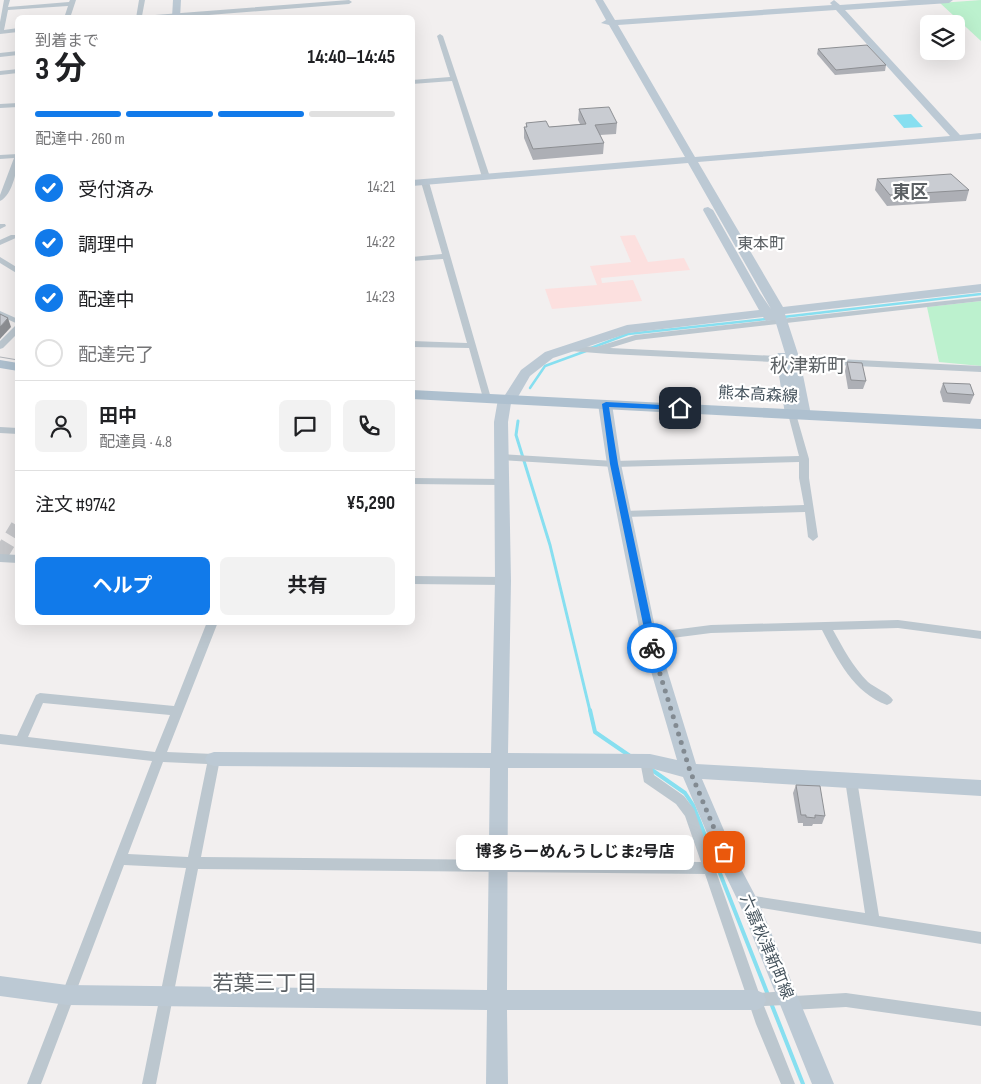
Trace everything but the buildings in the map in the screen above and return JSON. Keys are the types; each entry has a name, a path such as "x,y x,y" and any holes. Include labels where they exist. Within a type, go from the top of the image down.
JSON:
{"main road":[{"path":"0,355 15,357"},
{"path":"0,364 15,366"},
{"name":"熊本高森線","path":"415,394 981,424"}],"street":[{"path":"140,15 142,0"},
{"path":"176,15 178,0"},
{"path":"592,0 608,23 775,316 788,359 798,414 804,459 804,478 813,537"},
{"path":"599,0 608,23"},
{"path":"831,0 958,138"},
{"path":"608,23 949,0"},
{"path":"15,30 1,32 4,4 72,2 68,15"},
{"path":"185,15 293,3 349,2"},
{"path":"440,36 486,177"},
{"path":"0,55 15,53"},
{"path":"0,73 15,71"},
{"path":"415,82 454,79"},
{"path":"0,106 15,105"},
{"path":"415,183 981,136"},
{"path":"0,157 15,157"},
{"path":"0,199 4,195 15,165"},
{"path":"425,182 487,398"},
{"path":"0,243 14,237"},
{"path":"415,259 446,256"},
{"path":"0,259 15,270"},
{"path":"596,350 635,338 775,316 981,288"},
{"path":"497,1084 497,865 504,581 501,422 508,399 533,364 549,355 627,329 981,299"},
{"path":"0,313 15,320"},
{"path":"0,346 15,331"},
{"path":"415,344 472,346"},
{"path":"574,348 981,369"},
{"name":"六嘉秋津新町線","path":"606,404 614,464 649,637 690,771 731,868 748,901 785,1000 823,1084"},
{"path":"0,430 15,431"},
{"path":"501,457 614,464 804,459"},
{"path":"415,481 501,482"},
{"path":"624,514 809,508"},
{"path":"0,558 15,559"},
{"path":"415,580 504,581"},
{"path":"649,637 711,629 898,624 981,635"},
{"path":"34,1084 159,756 212,625"},
{"path":"826,627 843,660 852,672 874,694 887,700"},
{"path":"20,741 40,698 177,711"},
{"path":"0,739 159,756 214,759 646,761 690,771 981,788"},
{"path":"149,1084 214,759"},
{"path":"646,761 648,778 680,800 690,813 759,1000 763,1024 788,1084"},
{"path":"851,780 873,921"},
{"path":"120,859 194,863 710,868"},
{"path":"748,901 981,938"},
{"path":"0,986 67,995 497,1000 846,1000 981,1019"}],"shaded area":[{"path":"635,235 648,262 684,258 690,270 601,278 602,283 633,280 642,301 552,309 545,289 597,285 590,266 631,262 620,236"}],"green space":[{"path":"981,0 981,41 965,26 965,15 953,15 940,3"},
{"path":"981,301 981,366 939,362 927,307"}],"water":[{"path":"911,114 923,127 904,128 893,115"}],"waterway":[{"path":"783,317 981,294"},
{"path":"591,348 628,334 767,319"},
{"path":"530,388 545,366 586,351"},
{"path":"518,421 516,435 550,545 590,711"},
{"path":"590,710 595,732 630,756"},
{"path":"652,770 685,793 693,805 768,995"},
{"path":"771,1003 803,1084"}],"tunnel":[{"path":"0,556 15,531"}],"tram line":[{"path":"0,357 15,360"}],"way so far":[{"path":"652,648 690,771 724,852"}],"place":[{"name":"博多らーめんうしじま2号店","path":"724,852"}],"district":[{"name":"東区","path":"910,192"},
{"name":"東本町","path":"761,244"},
{"name":"秋津新町","path":"808,366"},
{"name":"若葉三丁目","path":"265,983"}],"route":[{"path":"652,648 614,464 606,404 680,408"}]}
